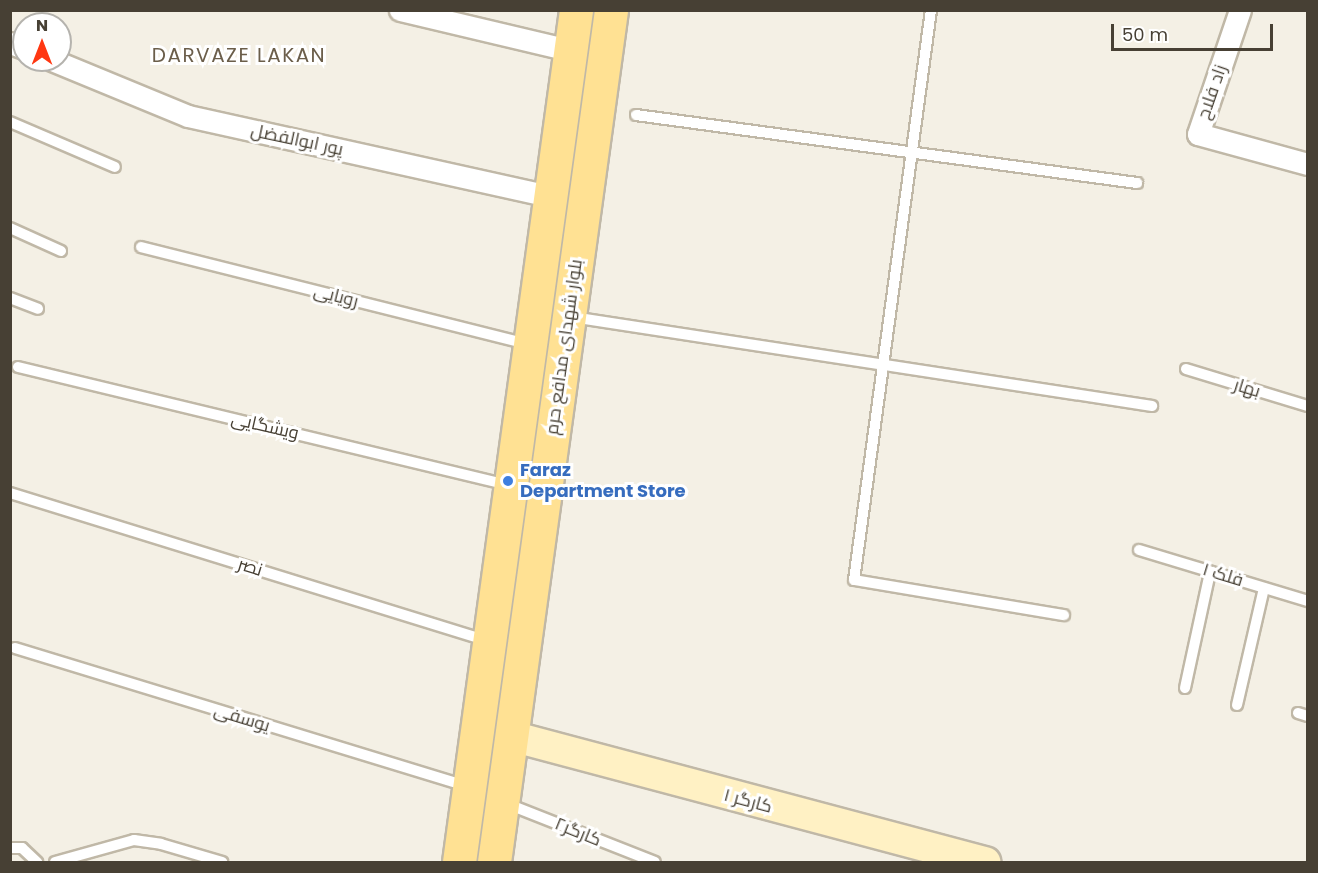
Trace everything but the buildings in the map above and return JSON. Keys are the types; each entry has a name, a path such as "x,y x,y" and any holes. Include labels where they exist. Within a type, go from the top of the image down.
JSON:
{"main road":[{"name":"بلوار شهدای مدافع حرم","path":"459,862 576,10"},
{"name":"بلوار شهدای مدافع حرم","path":"494,862 611,10"}],"street":[{"path":"400,10 569,50"},
{"name":"زاد فلاح","path":"1240,10 1198,134 1308,164"},
{"name":"پور ابوالفضل","path":"72,68 188,116 550,196"},
{"name":"کارگر ۱","path":"511,736 986,862"}],"lane":[{"path":"931,10 854,580 1064,615"},
{"path":"636,115 1137,183"},
{"path":"10,122 115,167"},
{"path":"10,228 61,251"},
{"name":"رویایی","path":"141,247 531,345"},
{"path":"10,298 38,309"},
{"path":"568,317 1152,406"},
{"name":"ویشگایی","path":"18,367 512,486"},
{"name":"بهار","path":"1186,369 1308,406"},
{"name":"نصر","path":"10,493 490,641"},
{"name":"فلک ۱","path":"1139,550 1308,601"},
{"path":"1185,688 1210,572"},
{"path":"1236,705 1264,588"},
{"name":"یوسفی","path":"15,648 470,788"},
{"name":"کارگر۲","path":"502,802 655,862"},
{"path":"55,862 134,840 161,844 222,862"},
{"path":"10,848 22,848 37,862"}],"place":[{"name":"Faraz Department Store","path":"508,481"}],"district":[{"name":"DARVAZE LAKAN","path":"239,55"}]}
